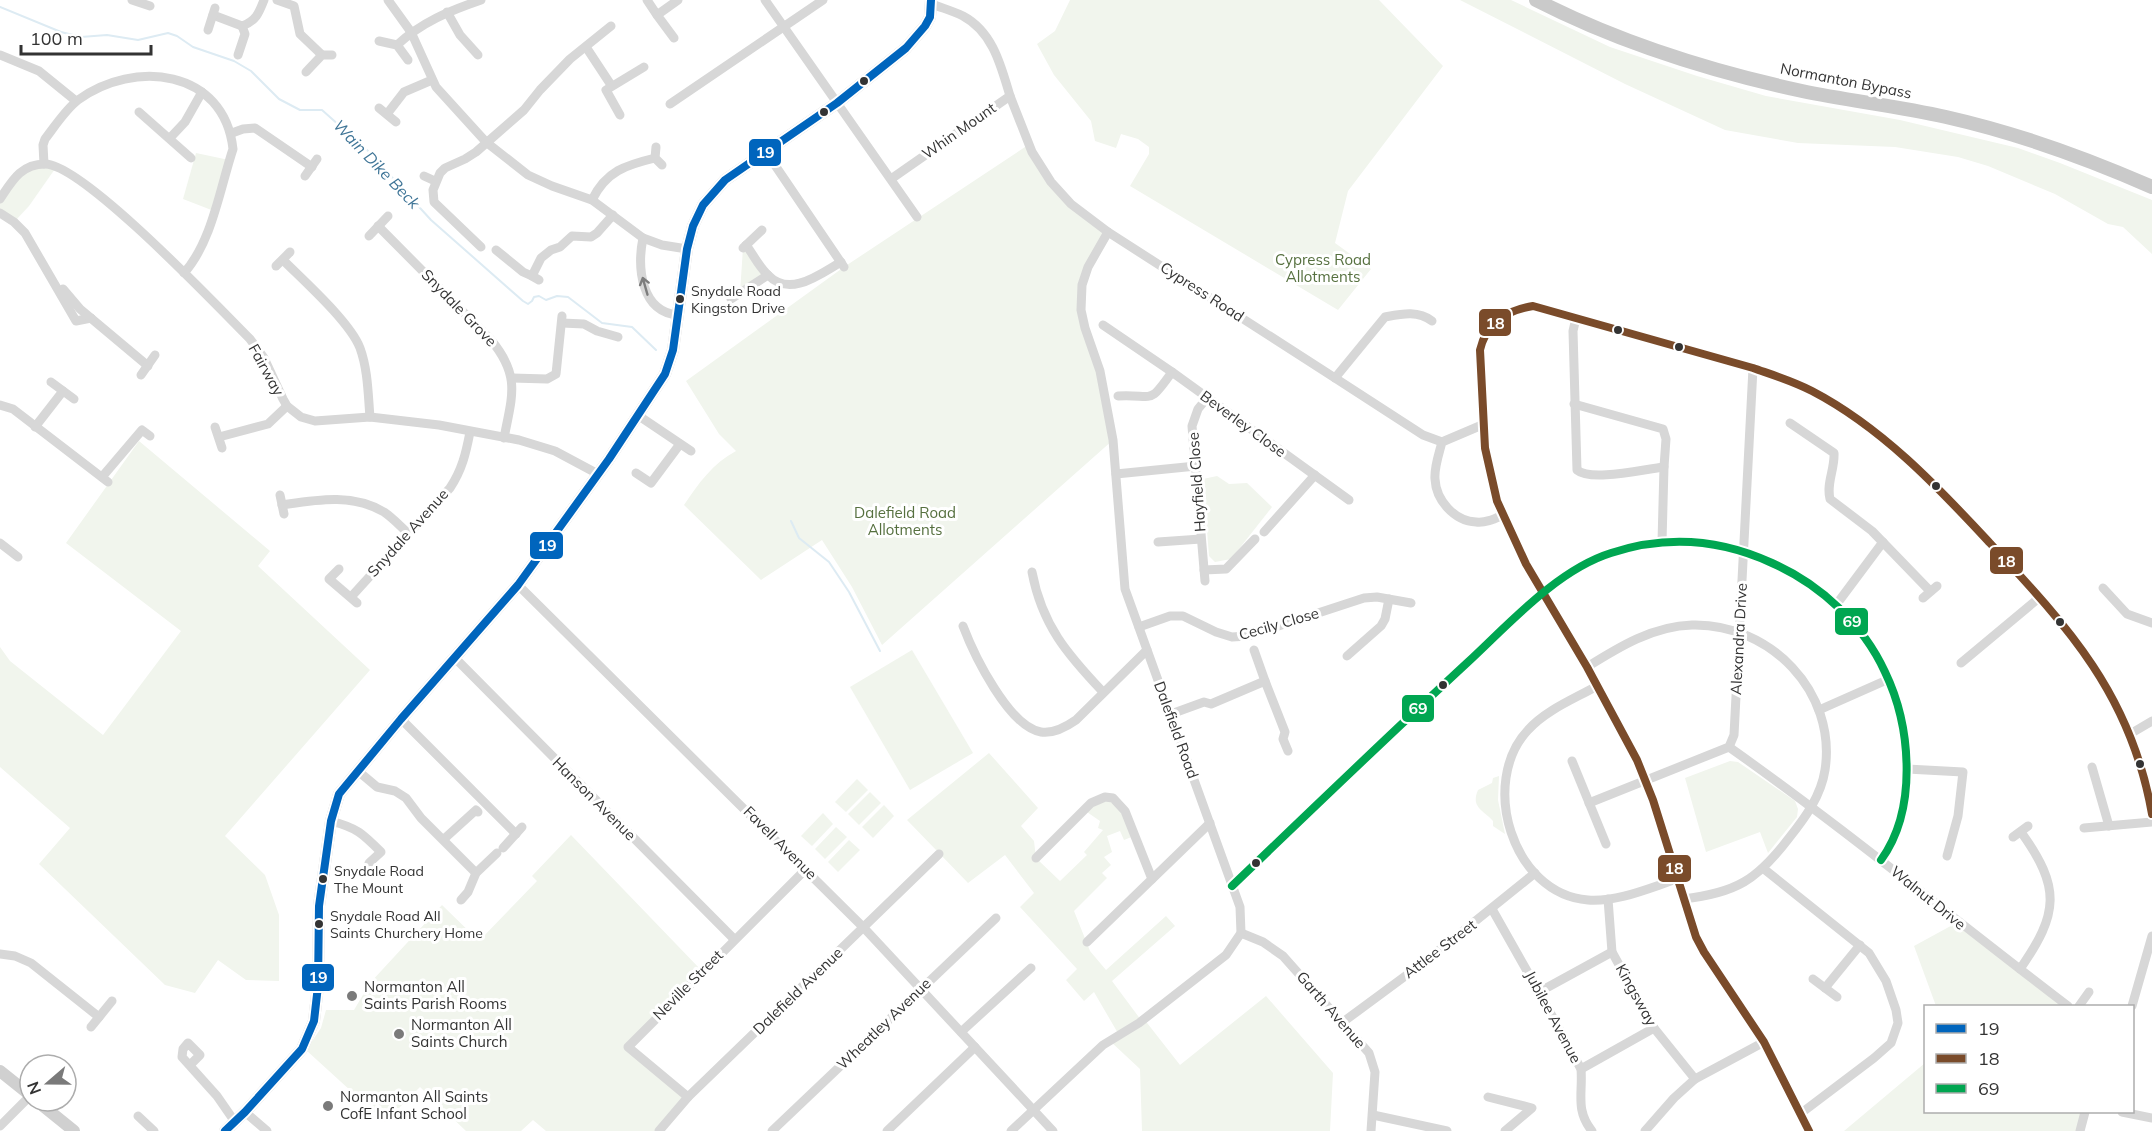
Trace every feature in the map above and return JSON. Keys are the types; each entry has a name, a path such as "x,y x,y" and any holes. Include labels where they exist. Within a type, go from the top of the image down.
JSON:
{"main road":[{"name":"Normanton Bypass","path":"1536,0 1617,37 1677,59 1739,76 1944,117 2001,132 2056,149 2152,187"}],"street":[{"path":"133,0 150,6"},
{"path":"242,26 250,23 258,15 264,0"},
{"path":"277,0 294,6 300,34 322,55 332,55"},
{"path":"388,0 411,32 432,80 445,99 486,142 528,175 592,200 643,238 662,245 687,249"},
{"path":"397,45 411,32 447,12 481,0"},
{"path":"647,0 674,38"},
{"path":"657,15 678,0"},
{"path":"765,0 917,217"},
{"path":"670,104 823,0"},
{"path":"225,1131 302,1049 314,1022 317,995 318,919 331,821 339,794 401,718 518,585 639,416 665,374 673,350 687,249 693,226 703,205 725,180 837,103 914,41 930,17 931,2"},
{"name":"Whin Mount","path":"891,179 1010,96 993,45 984,33 964,16 931,2"},
{"path":"208,30 214,11 242,26 245,34 238,55"},
{"path":"447,12 460,36 473,43 478,55"},
{"path":"481,248 434,202 435,182 445,168 471,156 524,110 570,58 611,26"},
{"path":"379,41 397,45 408,60"},
{"path":"586,47 611,85"},
{"path":"0,55 39,71 76,101"},
{"path":"306,72 322,55"},
{"path":"620,115 606,90 644,67"},
{"path":"0,199 15,176 22,170 44,164 45,139 76,101 115,81 139,76 166,76 185,82 202,92 218,106 232,133 233,149 206,237 197,256 184,273"},
{"path":"396,122 383,111 404,92 432,80"},
{"path":"170,138 185,122 202,92"},
{"name":"Cypress Road","path":"1010,96 1028,144 1051,182 1071,204 1108,232 1423,435 1442,442"},
{"path":"140,112 191,158"},
{"path":"232,133 255,128 312,168"},
{"path":"762,230 744,246 768,275 782,282 806,283 842,265 766,152"},
{"path":"592,200 602,183 616,172 634,163 658,157"},
{"path":"305,176 317,159"},
{"name":"Fairway","path":"44,164 64,170 102,199 132,223 184,273 257,348 287,406 301,417 315,421 370,417 439,425 538,445 555,451 598,474"},
{"path":"424,176 435,182"},
{"path":"0,213 15,222 25,233 76,321 91,318 148,366"},
{"path":"496,250 523,272 536,278 541,258 551,250 560,247 572,236 591,237 613,215"},
{"path":"369,236 388,216"},
{"name":"Snydale Grove","path":"378,226 491,340 505,358 512,378 511,400 504,438"},
{"name":"Dalefield Road","path":"1108,232 1088,267 1082,285 1081,310 1104,387 1113,440 1125,589 1232,886 1239,907 1241,933"},
{"path":"643,238 639,257 649,299 667,314 678,315"},
{"path":"283,259 343,322 356,339 367,382 370,417"},
{"path":"732,294 768,275"},
{"path":"1809,1131 1764,1042 1696,937 1646,779 1587,667 1526,564 1503,515 1489,472 1482,425 1480,350 1482,340 1494,322 1510,312 1533,306 1753,368 1811,390 1844,409 1875,432 1924,475 2040,597 2073,636 2105,684 2130,734 2144,777 2152,814"},
{"path":"1335,378 1385,317 1412,313 1427,317 1432,321"},
{"path":"1576,318 1573,331 1575,464 1577,470 1581,474 1595,475 1664,467"},
{"path":"512,378 547,379 556,374 562,320 584,324 597,331 618,337"},
{"name":"Beverley Close","path":"1102,325 1172,372 1349,500"},
{"path":"141,375 155,355"},
{"name":"Alexandra Drive","path":"1729,747 1734,735 1753,368"},
{"path":"1118,396 1149,398 1156,394 1172,372"},
{"path":"51,382 74,399"},
{"path":"35,427 63,391"},
{"name":"Hayfield Close","path":"1205,581 1192,426 1198,409 1207,398"},
{"path":"1574,404 1663,429 1666,439 1662,542"},
{"path":"0,405 13,409 105,480 142,430 150,436"},
{"path":"219,437 268,424 287,406"},
{"path":"639,416 691,451"},
{"path":"1790,423 1834,453 1834,465 1828,492 1830,499 1865,524 1930,592"},
{"path":"1482,425 1442,442 1435,478 1437,492 1454,514 1472,522 1490,521 1503,515"},
{"path":"215,427 222,447"},
{"name":"Snydale Avenue","path":"339,569 329,579 354,600 459,476 470,432"},
{"path":"636,473 651,483 680,444"},
{"path":"1116,474 1196,466"},
{"path":"1264,532 1315,475"},
{"path":"282,505 315,500 351,500 384,512 408,534"},
{"path":"13,539 3,546 18,557"},
{"path":"1165,545 1202,539"},
{"path":"1204,570 1226,569 1255,539"},
{"path":"1232,886 1543,593 1584,565 1609,553 1662,542 1690,541 1718,544 1780,567 1805,580 1836,605 1867,641 1889,679 1905,732 1907,769 1900,818 1888,850 1881,860"},
{"path":"1836,605 1883,542"},
{"path":"1032,572 1049,626 1074,662 1103,692"},
{"name":"Favell Avenue","path":"518,585 864,928 1053,1131"},
{"path":"2103,588 2127,614 2152,623"},
{"name":"Cecily Close","path":"1138,627 1170,616 1183,616 1232,637 1248,636 1364,598 1377,597 1411,603"},
{"path":"1961,663 2040,597"},
{"path":"1347,656 1381,626 1385,619 1389,599"},
{"path":"1587,667 1629,643 1666,629 1690,625 1713,626 1739,633 1768,646 1794,667 1805,681 1819,710 1824,725 1826,754 1822,781 1805,817 1764,869 1728,890 1683,900"},
{"path":"963,626 976,658 1012,711 1026,726 1041,732 1065,728 1076,720 1147,650"},
{"path":"1254,650 1285,732 1284,739 1288,750"},
{"name":"Hanson Avenue","path":"455,658 734,939"},
{"path":"1819,710 1889,679"},
{"path":"1171,714 1204,702 1211,704 1265,681"},
{"path":"1597,686 1536,722 1517,744 1508,766 1506,805 1518,851 1535,873 1556,889 1587,900 1608,899 1677,879"},
{"path":"401,718 519,830 476,873 468,892 461,900"},
{"path":"2130,734 2152,722"},
{"path":"1589,803 1729,747"},
{"name":"Walnut Drive","path":"1729,747 1812,806 2067,1005"},
{"path":"1572,762 1606,844"},
{"path":"2092,767 2109,826"},
{"path":"1907,769 1963,772 1958,816 1947,855"},
{"path":"358,771 377,787 400,794 476,873"},
{"path":"1036,858 1091,803 1106,797 1113,798 1125,811 1152,879"},
{"path":"444,840 476,810 478,812"},
{"path":"331,821 360,831 381,852 369,863"},
{"path":"2084,828 2152,822"},
{"path":"1087,942 1210,823"},
{"path":"2020,969 2044,930 2050,898 2047,873 2021,832"},
{"name":"Dalefield Avenue","path":"659,1131 688,1097 939,854"},
{"name":"Neville Street","path":"688,1097 628,1047 806,869"},
{"path":"1764,869 1860,945 1878,964 1896,1010 1898,1023 1891,1043 1883,1051 1800,1114"},
{"name":"Attlee Street","path":"1343,1022 1492,909 1535,873"},
{"name":"Kingsway","path":"1608,899 1612,952 1654,1028 1695,1079"},
{"name":"Jubilee Avenue","path":"1492,909 1581,1069 1580,1108 1584,1121 1592,1131"},
{"name":"Wheatley Avenue","path":"772,1131 996,918"},
{"path":"1011,1131 1103,1045 1139,1023 1226,955 1241,933"},
{"name":"Garth Avenue","path":"1241,933 1263,942 1283,956 1369,1053 1373,1063 1371,1131"},
{"path":"2132,1005 2151,950 2152,936"},
{"path":"1825,988 1860,945"},
{"path":"1539,992 1612,952"},
{"path":"0,954 15,956 31,963 99,1017"},
{"path":"961,1032 1031,968"},
{"path":"1813,979 1837,997"},
{"path":"2080,1005 2089,992"},
{"path":"91,1027 112,1001"},
{"path":"1581,1069 1654,1028"},
{"path":"1647,1130 1674,1098 1695,1079 1764,1042"},
{"path":"887,1131 975,1047"},
{"path":"190,1065 217,1096 235,1122"},
{"path":"0,1071 18,1086"},
{"path":"1488,1097 1532,1108 1505,1131"},
{"path":"0,1126 18,1108"},
{"path":"245,1112 267,1131"},
{"path":"52,1113 74,1131"},
{"path":"2079,1131 2085,1113"},
{"path":"2127,1113 2152,1118"},
{"path":"138,1116 154,1131"},
{"path":"1372,1116 1447,1131"}],"green space":[{"name":"Cypress Road Allotments","path":"1070,0 1379,0 1443,66 1348,191 1335,243 1371,269 1338,310 1130,186 1149,154 1149,147 1138,139 1121,134 1116,148 1095,141 1091,121 1054,75 1037,44 1055,31"},
{"path":"1460,0 1511,0 1610,47 1697,76 1766,96 1900,120 2018,148 2060,163 2152,200 2152,254 2123,227 2108,224 2055,194 1988,166 1958,157 1895,147 1798,143 1725,130 1625,84"},
{"name":"Dalefield Road Allotments","path":"1028,145 1051,182 1108,232 1088,267 1081,310 1113,440 882,645 852,587 822,540 761,580 684,505 713,468 736,451 719,434 686,381 844,267"},
{"path":"196,153 229,160 214,211 183,199"},
{"path":"57,166 29,206 14,222 0,213 0,199 22,170"},
{"path":"743,248 768,275 740,293"},
{"path":"139,441 270,551 258,566 370,670 225,836 265,875 279,915 279,981 246,980 218,960 195,993 165,985 39,864 70,828 0,767 0,647 10,661 103,735 181,631 66,543"},
{"path":"1217,476 1229,484 1247,483 1272,507 1231,559 1215,562 1209,556 1203,479"},
{"path":"912,650 973,753 910,790 850,687"},
{"path":"989,753 1038,808 1021,826 1034,841 1036,858 1060,881 1087,855 1084,852 1103,830 1098,828 1100,821 1084,810 1113,798 1134,836 1124,840 1120,831 1107,836 1112,852 1104,857 1111,865 1102,873 1107,878 1074,911 1090,951 1106,970 1166,916 1175,926 1112,981 1141,1020 1144,1019 1180,1065 1266,996 1333,1073 1330,1131 1142,1131 1140,1069 1110,1041 1119,1035 1094,992 1084,1001 1066,980 1077,969 1020,907 1034,893 1005,855 968,883 907,820"},
{"path":"1730,761 1738,762 1795,801 1798,809 1797,817 1768,853 1760,832 1706,852 1685,778"},
{"path":"1499,776 1498,800 1505,834 1493,826 1493,821 1477,805 1476,801 1478,790 1492,783 1493,778"},
{"path":"857,779 868,790 846,812 835,802"},
{"path":"870,792 881,803 859,825 848,814"},
{"path":"884,805 894,816 873,838 862,827"},
{"path":"823,813 833,824 812,846 801,836"},
{"path":"836,827 847,837 825,859 815,849"},
{"path":"571,835 702,971 628,1046 688,1097 659,1131 546,1131 533,1120 521,1131 466,1131 420,1087 385,1122 306,1050 321,1028 326,1010 354,1010 370,983 442,905 479,941 537,881 532,876"},
{"path":"849,840 860,850 838,872 828,862"},
{"path":"1958,922 2067,1005 1936,1005 1914,946"},
{"path":"1924,1064 1924,1113 2085,1113 2080,1131 1844,1131"}],"waterway":[{"name":"Wain Dike Beck","path":"0,7 61,32 81,37 107,35 138,40 168,33 193,47 234,61 251,71 279,99 300,110 322,110 368,151 431,220 523,301 528,304 534,297 539,296 546,300 557,296 568,297 602,323 632,327 656,350"},
{"path":"791,521 799,538 829,562 849,592 880,651"}],"transit line":[{"name":"19","path":"225,1131 302,1049 314,1021 318,986 319,906 331,821 339,794 518,585 609,459 665,374 673,350 687,249 693,226 703,205 725,180 837,103 906,48 930,17 931,0"},
{"name":"18","path":"1809,1131 1764,1042 1696,937 1653,800 1637,760 1587,667 1526,564 1497,501 1485,448 1480,350 1487,332 1499,319 1533,306 1753,368 1798,384 1837,405 1861,422 1928,478 2017,572 2070,634 2112,698 2129,733 2142,771 2152,814"},
{"name":"69","path":"1232,886 1517,615 1553,585 1591,561 1611,553 1632,547 1672,542 1693,542 1733,549 1790,572 1807,582 1838,607 1876,654 1894,693 1901,717 1907,767 1901,817 1893,839 1881,860"}],"place":[{"name":"Snydale Road Kingston Drive","path":"680,299"},
{"name":"Snydale Road The Mount","path":"323,879"},
{"name":"Snydale Road All Saints Churchery Home","path":"319,924"},
{"name":"Normanton All Saints Parish Rooms","path":"352,996"},
{"name":"Normanton All Saints Church","path":"399,1034"},
{"name":"Normanton All Saints CofE Infant School","path":"328,1106"}]}
